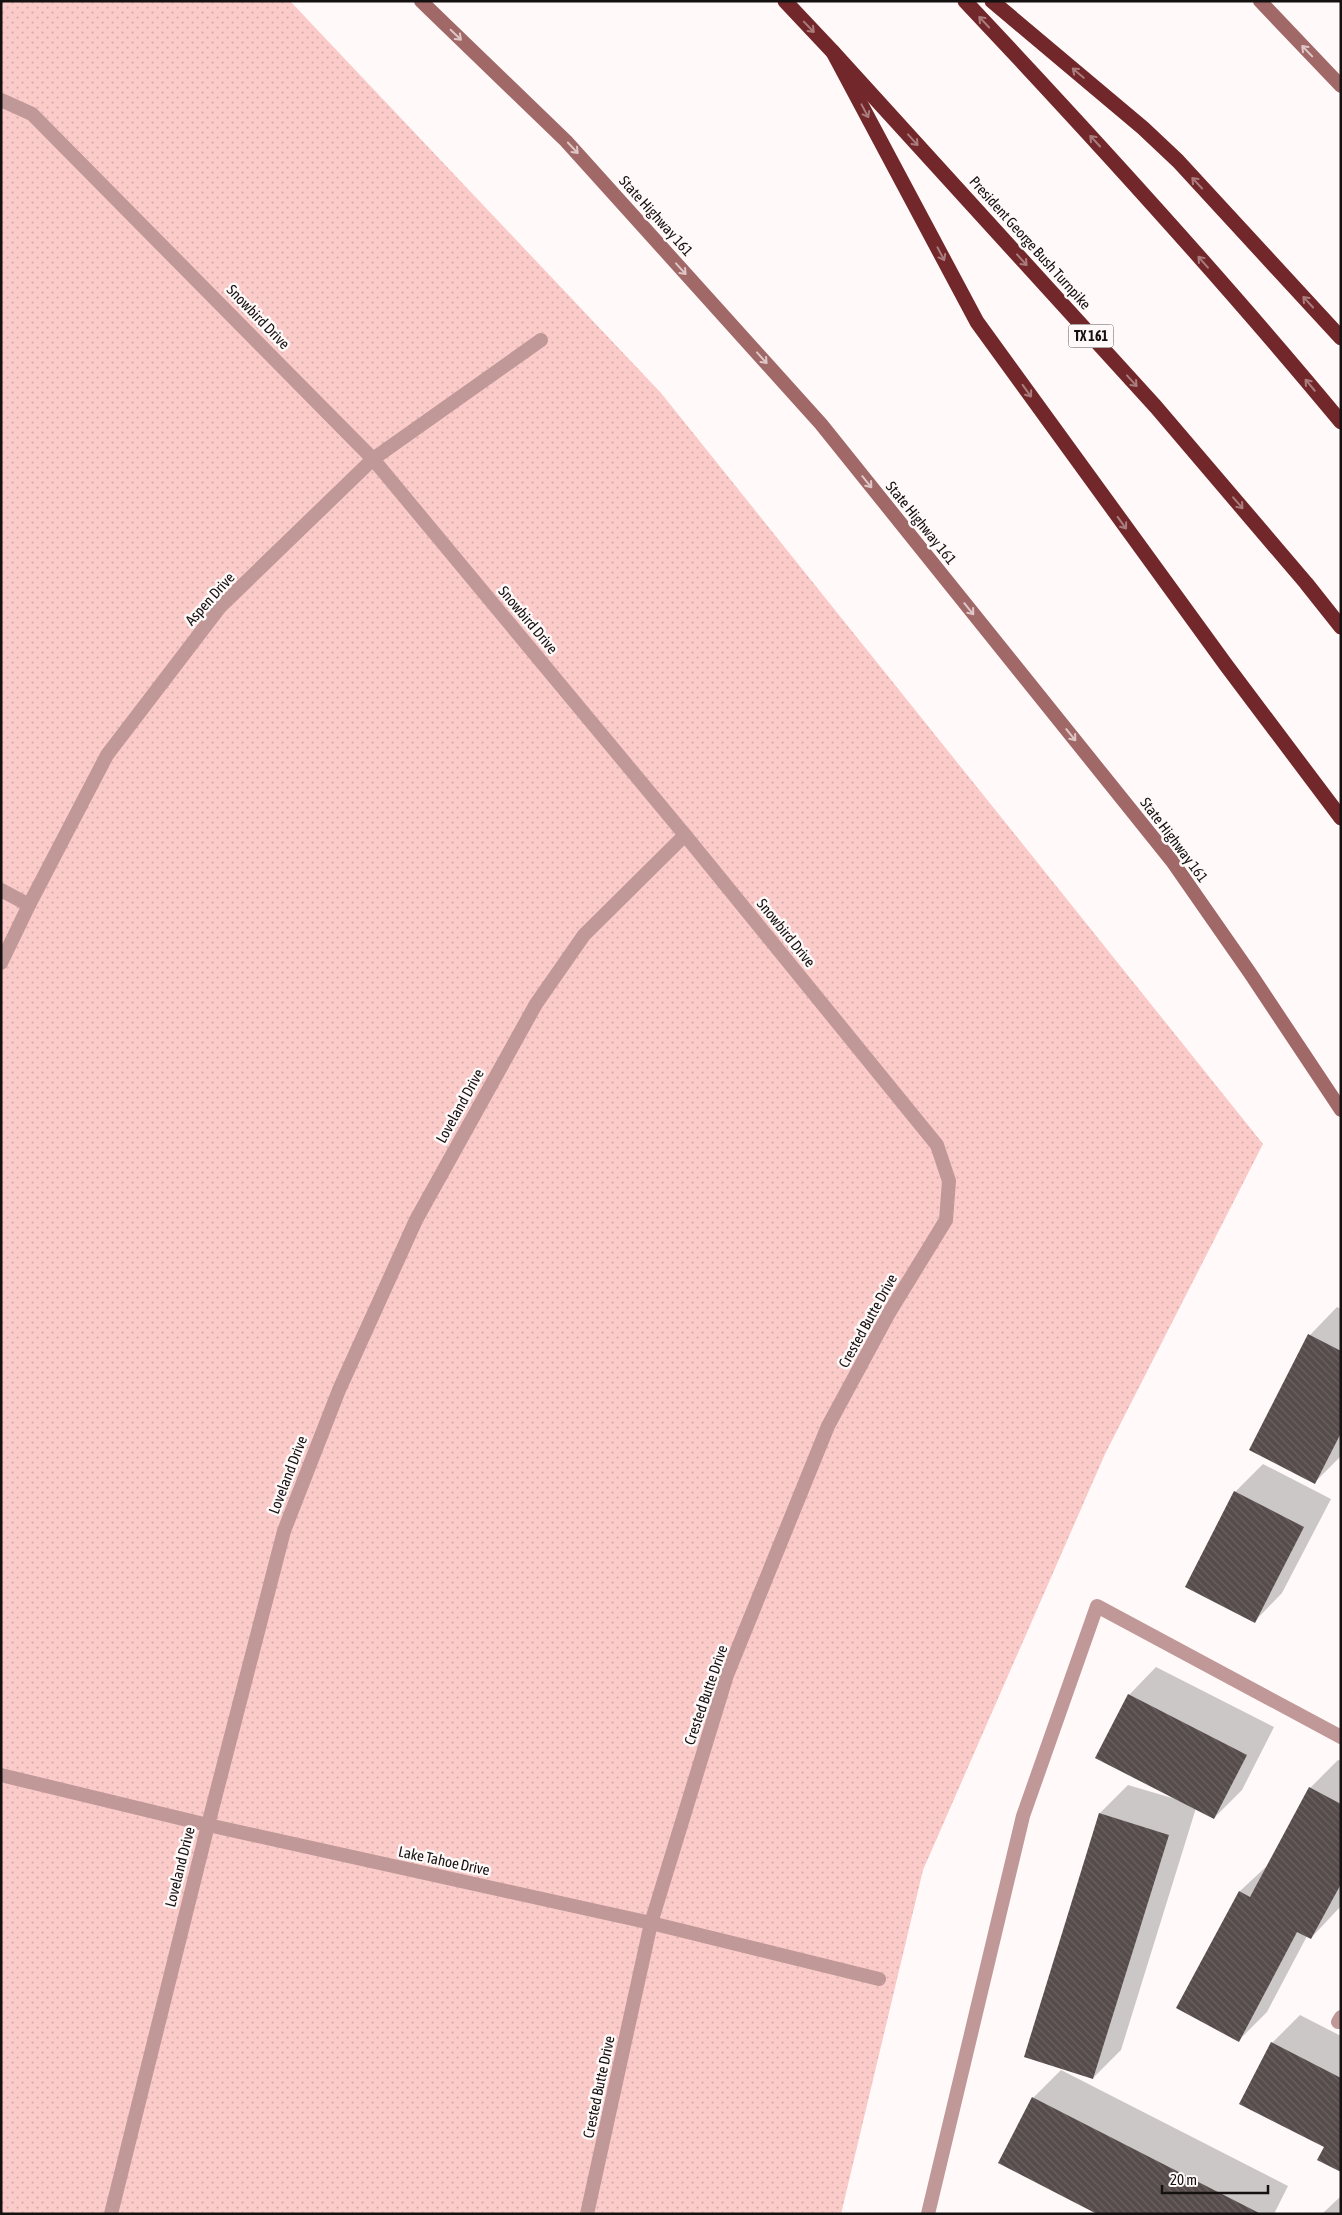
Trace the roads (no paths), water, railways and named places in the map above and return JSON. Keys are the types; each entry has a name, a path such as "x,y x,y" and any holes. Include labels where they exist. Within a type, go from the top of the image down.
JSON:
{"highway":[{"name":"President George Bush Turnpike","path":"785,1 834,52 1156,407 1306,583 1341,627"},
{"path":"965,1 1142,192 1279,348 1341,422"},
{"path":"992,1 1143,128 1178,161 1341,338"},
{"path":"834,52 977,322 1226,666 1341,818"}],"main road":[{"name":"State Highway 161","path":"421,1 566,141 820,424 1172,861 1250,973 1341,1110"},
{"path":"1260,1 1341,86"}],"street":[{"name":"Snowbird Drive","path":"1,100 32,114 373,460 686,834 937,1145 949,1181 946,1220"},
{"name":"Aspen Drive","path":"1,962 107,755 214,615 373,460 541,340"},
{"name":"Loveland Drive","path":"111,2214 284,1531 339,1390 416,1220 536,1004 579,942 686,834"},
{"path":"1,890 29,905"},
{"name":"Crested Butte Drive","path":"587,2214 651,1923 727,1676 828,1426 889,1313 946,1220"},
{"path":"928,2214 1023,1816 1097,1606 1341,1737"},
{"name":"Lake Tahoe Drive","path":"1,1775 208,1825 651,1923 879,1979"}]}
